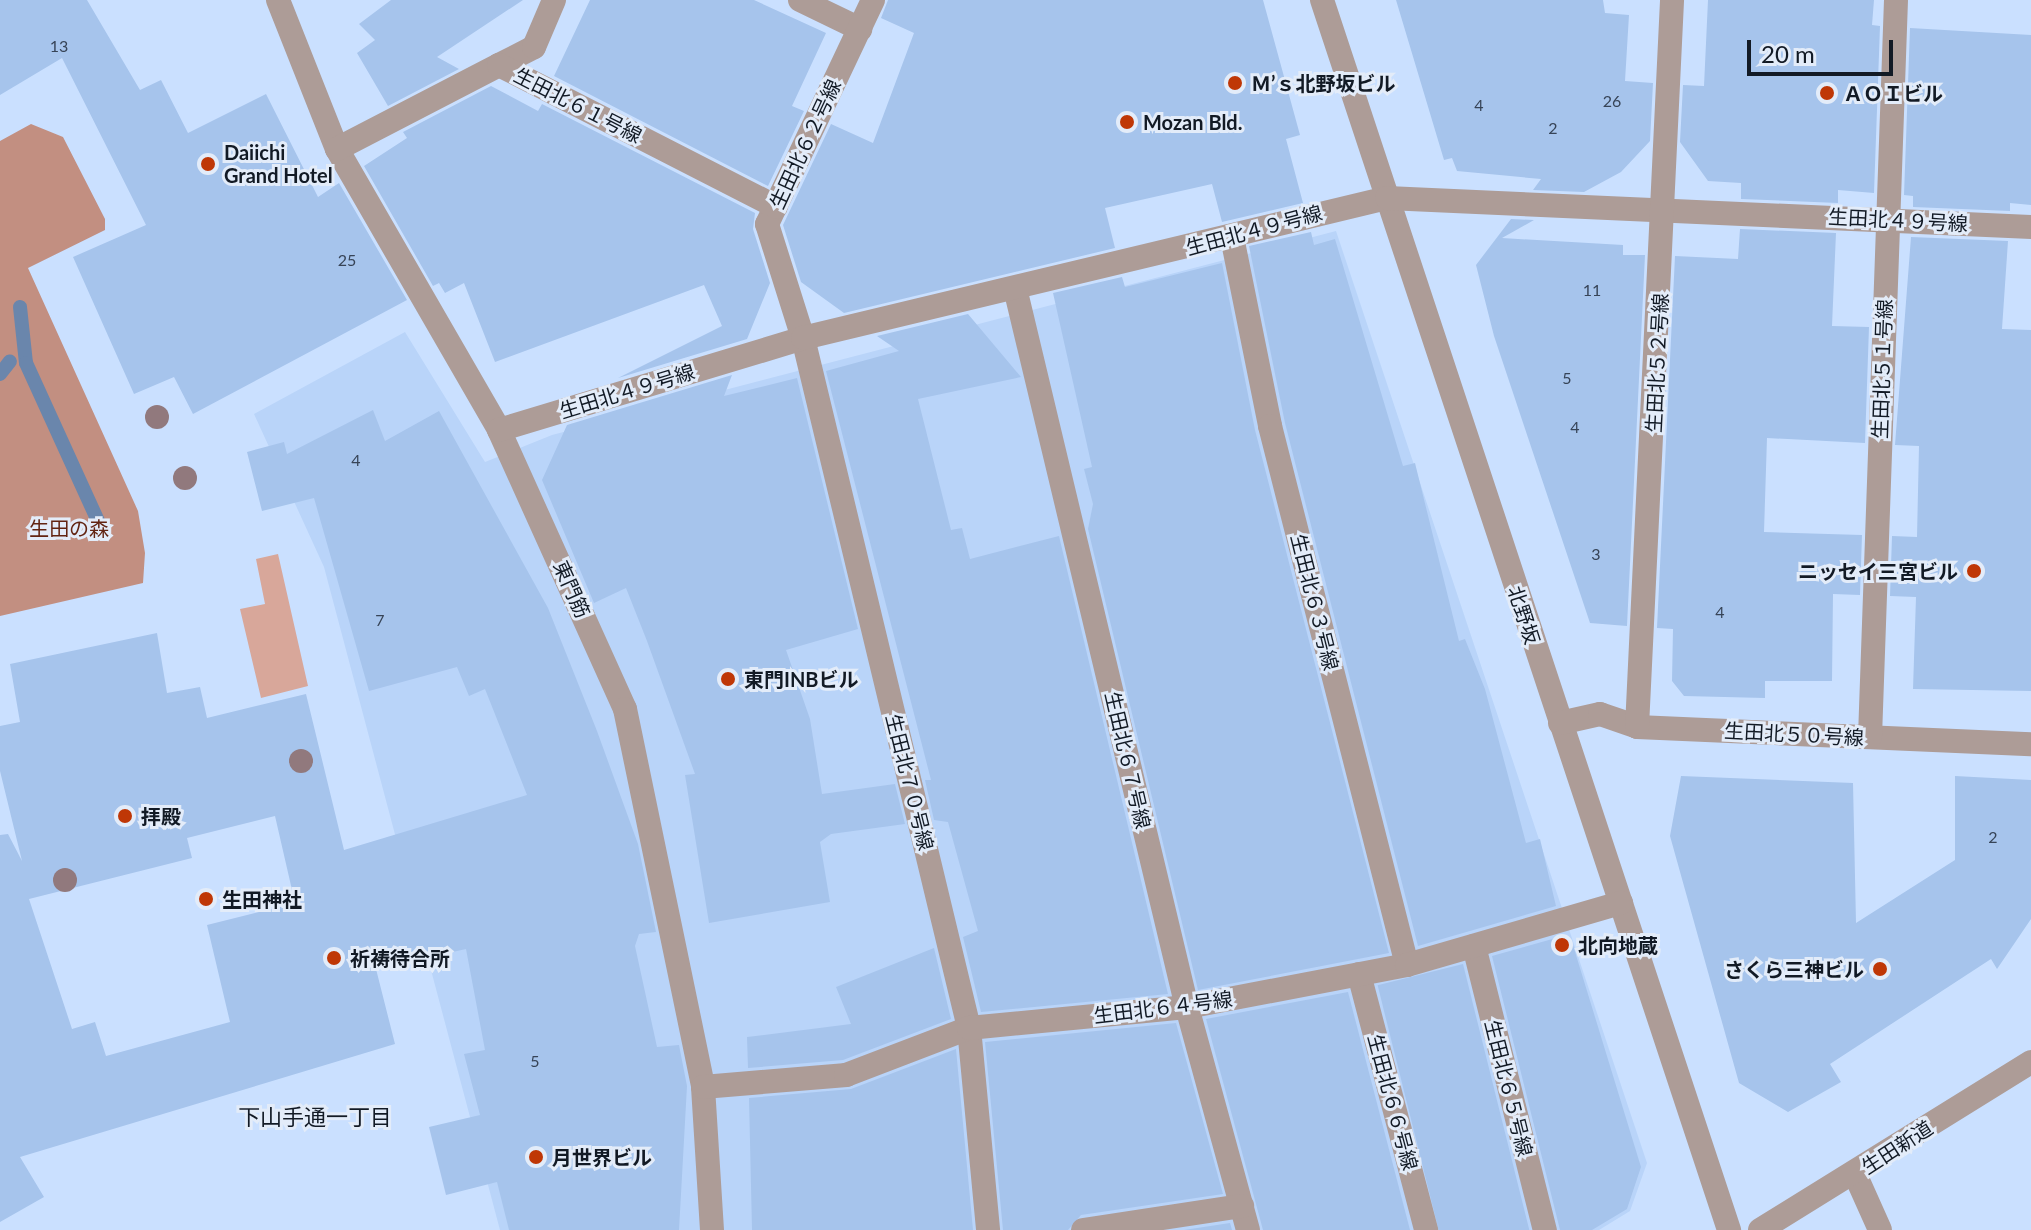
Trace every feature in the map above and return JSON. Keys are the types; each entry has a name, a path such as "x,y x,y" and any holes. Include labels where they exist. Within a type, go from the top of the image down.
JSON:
{"street":[{"name":"東門筋","path":"278,0 337,149 499,430 625,709 703,1087 712,1230"},
{"path":"499,65 534,47 554,0"},
{"path":"800,0 860,29"},
{"name":"生田北６２号線","path":"803,338 767,224 873,0"},
{"name":"北野坂","path":"1322,0 1729,1230"},
{"name":"生田北５２号線","path":"1637,727 1665,211 1672,0"},
{"name":"生田北５１号線","path":"1870,737 1896,0"},
{"name":"生田北６１号線","path":"337,149 499,65 776,207"},
{"name":"生田北４９号線","path":"499,430 803,338 1387,198 2031,227"},
{"name":"生田北６３号線","path":"1232,237 1270,426 1407,965"},
{"name":"生田北６７号線","path":"1015,288 1187,1007 1245,1218"},
{"name":"生田北７０号線","path":"803,338 969,1028 988,1230"},
{"name":"生田北５０号線","path":"1560,723 1600,714 1637,727 2031,744"},
{"name":"生田北６４号線","path":"703,1087 846,1075 969,1028 1187,1007 1407,965 1621,903"},
{"name":"生田北６５号線","path":"1474,946 1545,1230"},
{"name":"生田北６６号線","path":"1359,974 1426,1230"},
{"name":"生田新道","path":"1760,1230 1855,1174 2031,1062"},
{"path":"1855,1174 1880,1230"},
{"path":"1096,1229 1245,1218"}],"shaded area":[{"path":"1336,231 1647,1163 1630,1211 1599,1230 500,1230 324,567 254,414 405,332 485,462 552,435"},
{"path":"278,554 308,686 261,698 240,609 265,604 256,559"}],"green space":[{"name":"生田の森","path":"31,124 63,137 105,219 105,230 28,268 138,511 145,553 143,583 0,616 0,141"}],"building":[{"path":"0,0 87,0 140,90 161,80 188,133 266,94 318,197 339,183 407,300 193,414 174,377 134,394 73,257 146,225 62,58 0,95"},
{"path":"391,0 523,0 437,57 459,69 388,106 357,53 375,40 359,24"},
{"path":"590,0 754,0 826,33 792,106 804,111 768,186 554,76"},
{"path":"888,0 1263,0 1300,135 1286,139 1303,203 1222,222 1212,184 1105,208 1115,248 844,313 801,282 783,225 831,124 873,143 914,33 881,18"},
{"path":"1396,0 1603,0 1605,13 1629,15 1625,81 1653,83 1650,141 1621,172 1584,192 1533,190 1541,179 1457,171 1452,158 1444,160"},
{"path":"1708,0 1874,0 1872,25 1880,26 1874,193 1838,190 1838,203 1741,199 1741,183 1708,181 1680,142 1683,85 1704,86"},
{"path":"1910,28 2031,35 2031,205 2010,203 2010,211 1913,207 1913,196 1904,195"},
{"path":"491,86 538,111 542,104 755,213 753,229 770,283 747,339 618,378 722,326 704,285 495,362 464,283 445,293 439,283 433,286 364,166 407,138 403,132"},
{"path":"1511,219 1534,220 1502,238 1623,245 1623,255 1645,255 1627,626 1590,623 1494,336 1476,265"},
{"path":"1740,229 1836,233 1832,326 1869,327 1865,443 1767,438 1764,532 1862,535 1860,595 1833,594 1832,681 1765,681 1765,698 1684,696 1672,681 1673,629 1657,628 1675,256 1738,259"},
{"path":"1311,232 1314,245 1335,239 1403,466 1415,463 1459,641 1465,639 1485,689 1526,843 1540,839 1556,906 1418,946 1285,423 1249,246"},
{"path":"1911,237 2008,241 2002,329 2031,330 2031,691 1913,689 1916,597 1890,596 1892,536 1917,537 1919,446 1895,445"},
{"path":"1222,263 1255,430 1389,953 1198,990 1088,529 1093,504 1084,469 1092,467 1053,293 1122,277 1125,287"},
{"path":"968,314 1021,377 918,399 951,530 962,528 970,559 1059,536 1168,994 981,1012 963,937 978,931 948,822 934,820 925,780 931,780 826,371 899,351 877,336"},
{"path":"732,375 724,396 797,378 858,629 786,650 810,719 822,794 895,784 905,824 831,834 820,842 830,902 709,923 685,775 695,774 647,641 626,588 594,603 542,480 567,425"},
{"path":"373,410 385,441 439,411 548,608 638,844 656,932 639,934 635,946 657,1047 679,1045 687,1086 679,1230 509,1230 497,1182 446,1195 429,1127 480,1115 464,1054 485,1050 466,949 376,969 395,1044 20,1157 44,1197 0,1222 0,835 8,834 22,861 0,771 0,726 20,722 10,664 157,633 167,693 200,687 207,718 306,694 344,850 527,795 485,689 469,696 457,667 369,691 314,498 262,511 247,452 284,442 287,454","holes":["275,816 295,903 207,925 230,1022 106,1056 95,1022 72,1029 29,899 192,858 187,838"]},
{"path":"1681,776 1853,783 1856,923 1955,860 1955,776 2031,780 2031,919 1997,969 1991,959 1830,1064 1841,1082 1788,1112 1739,1083 1670,836"},
{"path":"1563,936 1564,944 1572,942 1641,1167 1627,1209 1592,1230 1560,1230 1492,956"},
{"path":"934,948 951,1019 843,1060 748,1068 747,1037 851,1024 836,987"},
{"path":"1463,964 1529,1230 1439,1230 1378,985"},
{"path":"1348,992 1410,1230 1263,1230 1206,1019"},
{"path":"1176,1023 1223,1194 1081,1215 1068,1230 1003,1230 985,1042"},
{"path":"956,1049 973,1230 752,1230 749,1098 851,1089"},
{"path":"1230,1223 1232,1230 1184,1230"}],"waterway":[{"path":"20,307 26,363 103,532"},
{"path":"0,374 10,361"}],"place":[{"name":"Ｍ’ｓ北野坂ビル","path":"1235,83"},
{"name":"ＡＯＩビル","path":"1827,93"},
{"name":"Mozan Bld.","path":"1127,122"},
{"name":"Daiichi Grand Hotel","path":"208,164"},
{"name":"ニッセイ三宮ビル","path":"1974,571"},
{"name":"東門INBビル","path":"728,679"},
{"name":"拝殿","path":"125,816"},
{"name":"生田神社","path":"206,899"},
{"name":"北向地蔵","path":"1562,945"},
{"name":"祈祷待合所","path":"334,958"},
{"name":"さくら三神ビル","path":"1880,969"},
{"name":"月世界ビル","path":"536,1157"}],"district":[{"name":"下山手通一丁目","path":"315,1117"}]}
